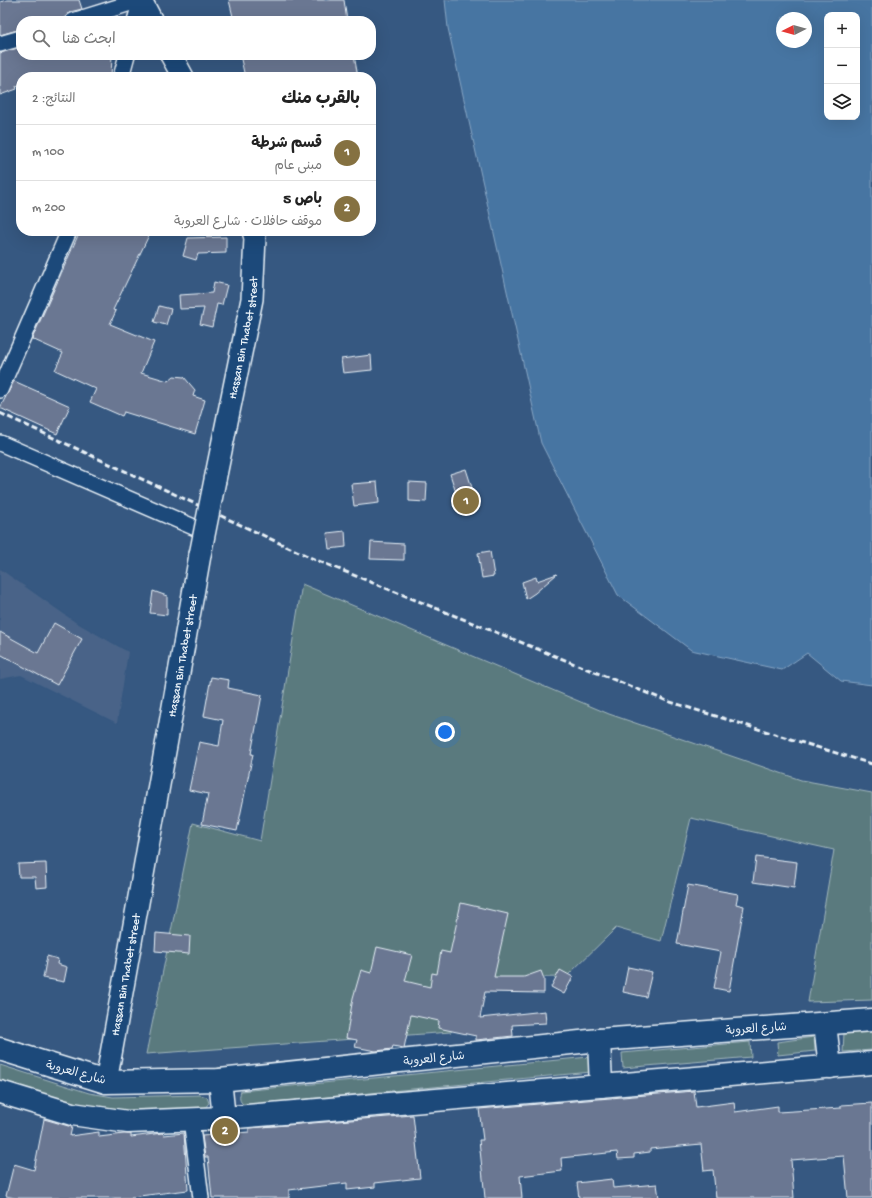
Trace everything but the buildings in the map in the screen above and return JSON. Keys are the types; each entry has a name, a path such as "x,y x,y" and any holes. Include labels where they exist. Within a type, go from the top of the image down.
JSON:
{"main road":[{"name":"شارع العروبة","path":"0,1049 106,1082 220,1080 599,1040 872,1020"},
{"path":"825,1024 830,1067"},
{"path":"599,1040 601,1086"},
{"path":"0,1092 79,1115 128,1122 224,1118 872,1063"},
{"path":"220,1080 224,1118"}],"street":[{"path":"89,16 140,0"},
{"path":"136,16 140,0"},
{"path":"140,0 149,16"},
{"path":"0,44 16,39"},
{"path":"122,72 126,60"},
{"path":"174,60 180,72"},
{"path":"0,390 67,236"},
{"name":"Hassan Bin Thabet street","path":"106,1082 200,555 252,299 254,236"},
{"path":"0,443 205,532"},
{"path":"191,1119 200,1198"}],"shaded area":[{"path":"445,0 872,0 872,685 841,681 807,653 782,670 691,650 618,595 541,443 448,28"},
{"path":"0,569 75,622 128,652 117,723 21,675 0,679"}],"green space":[{"path":"302,584 609,714 801,780 872,793 872,1000 808,1002 834,850 691,818 661,941 616,928 566,977 493,978 451,1032 146,1054 193,823 260,841"},
{"path":"872,1031 872,1050 843,1052 844,1033"},
{"path":"814,1037 815,1051 778,1055 777,1042"},
{"path":"750,1042 751,1057 623,1068 622,1053"},
{"path":"589,1057 591,1072 244,1105 240,1099 241,1091"},
{"path":"0,1065 89,1093 113,1097 200,1095 207,1097 209,1103 204,1109 151,1112 125,1111 88,1106 53,1097 0,1080"}],"railway":[{"path":"0,413 316,560 667,701 872,764"}],"place":[{"name":"قسم شرطة","path":"466,501"},
{"name":"باص 5","path":"225,1131"}]}
